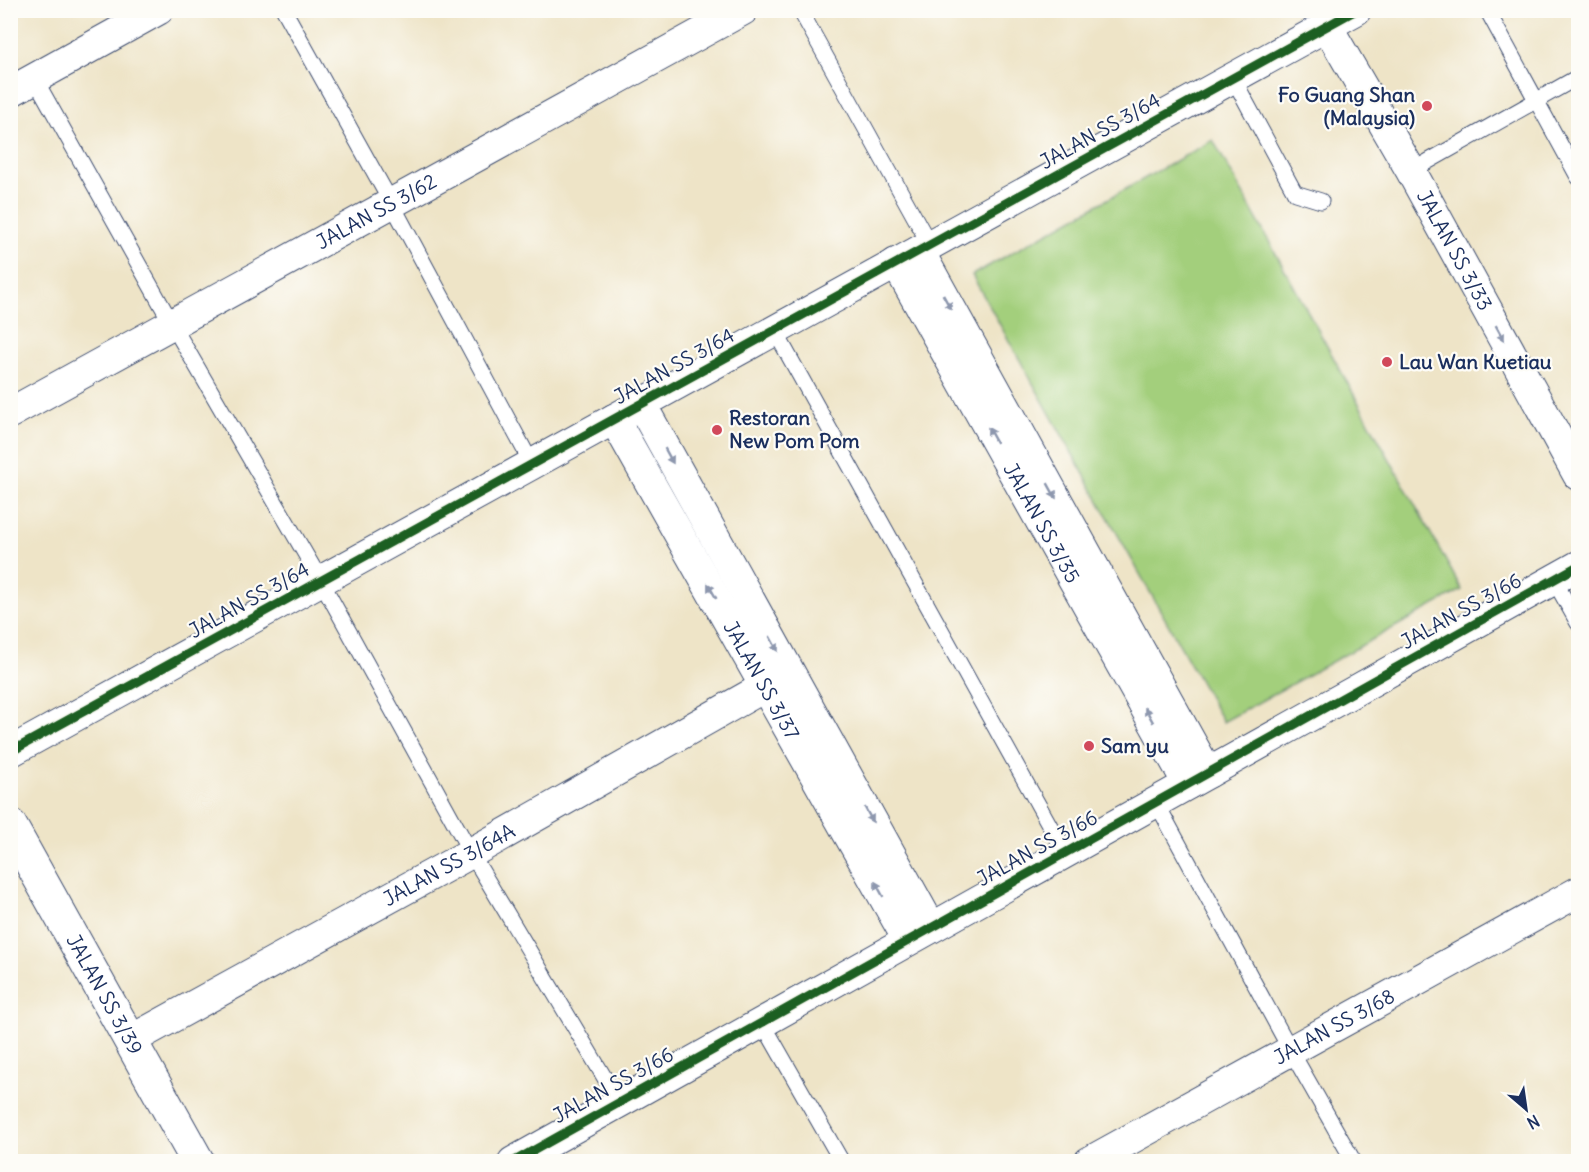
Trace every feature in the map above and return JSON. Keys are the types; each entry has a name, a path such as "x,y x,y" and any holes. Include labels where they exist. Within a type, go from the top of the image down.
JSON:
{"street":[{"path":"23,86 158,10"},
{"name":"JALAN SS 3/62","path":"10,413 742,10"},
{"name":"JALAN SS 3/64","path":"10,752 776,331 1339,17"},
{"name":"JALAN SS 3/33","path":"1339,17 1411,171 1578,475"},
{"name":"JALAN SS 3/35","path":"915,253 1198,778"},
{"name":"JALAN SS 3/37","path":"641,405 920,934"},
{"name":"JALAN SS 3/37","path":"614,419 766,686 920,934"},
{"name":"JALAN SS 3/66","path":"513,1161 1566,573"},
{"name":"JALAN SS 3/64A","path":"131,1040 471,853 766,686"},
{"name":"JALAN SS 3/39","path":"10,825 198,1161"},
{"name":"JALAN SS 3/68","path":"1089,1161 1578,892"}],"lane":[{"path":"284,10 532,464"},
{"path":"800,10 915,253"},
{"path":"1487,10 1578,177"},
{"path":"1411,171 1578,77"},
{"path":"1233,78 1295,193 1321,201"},
{"path":"23,86 172,324 321,581 471,853 619,1102"},
{"path":"776,331 1065,852"},
{"path":"1566,573 1578,623"},
{"path":"1156,802 1291,1051 1354,1161"},
{"path":"762,1022 842,1161"}],"green space":[{"path":"1213,140 1462,590 1223,722 972,275"}],"cycle path":[{"path":"10,752 1356,10"},
{"path":"513,1162 1578,566"}],"place":[{"name":"Fo Guang Shan (Malaysia)","path":"1427,106"},
{"name":"Lau Wan Kuetiau","path":"1387,362"},
{"name":"Restoran New Pom Pom","path":"717,430"},
{"name":"Sam yu","path":"1089,746"}]}
